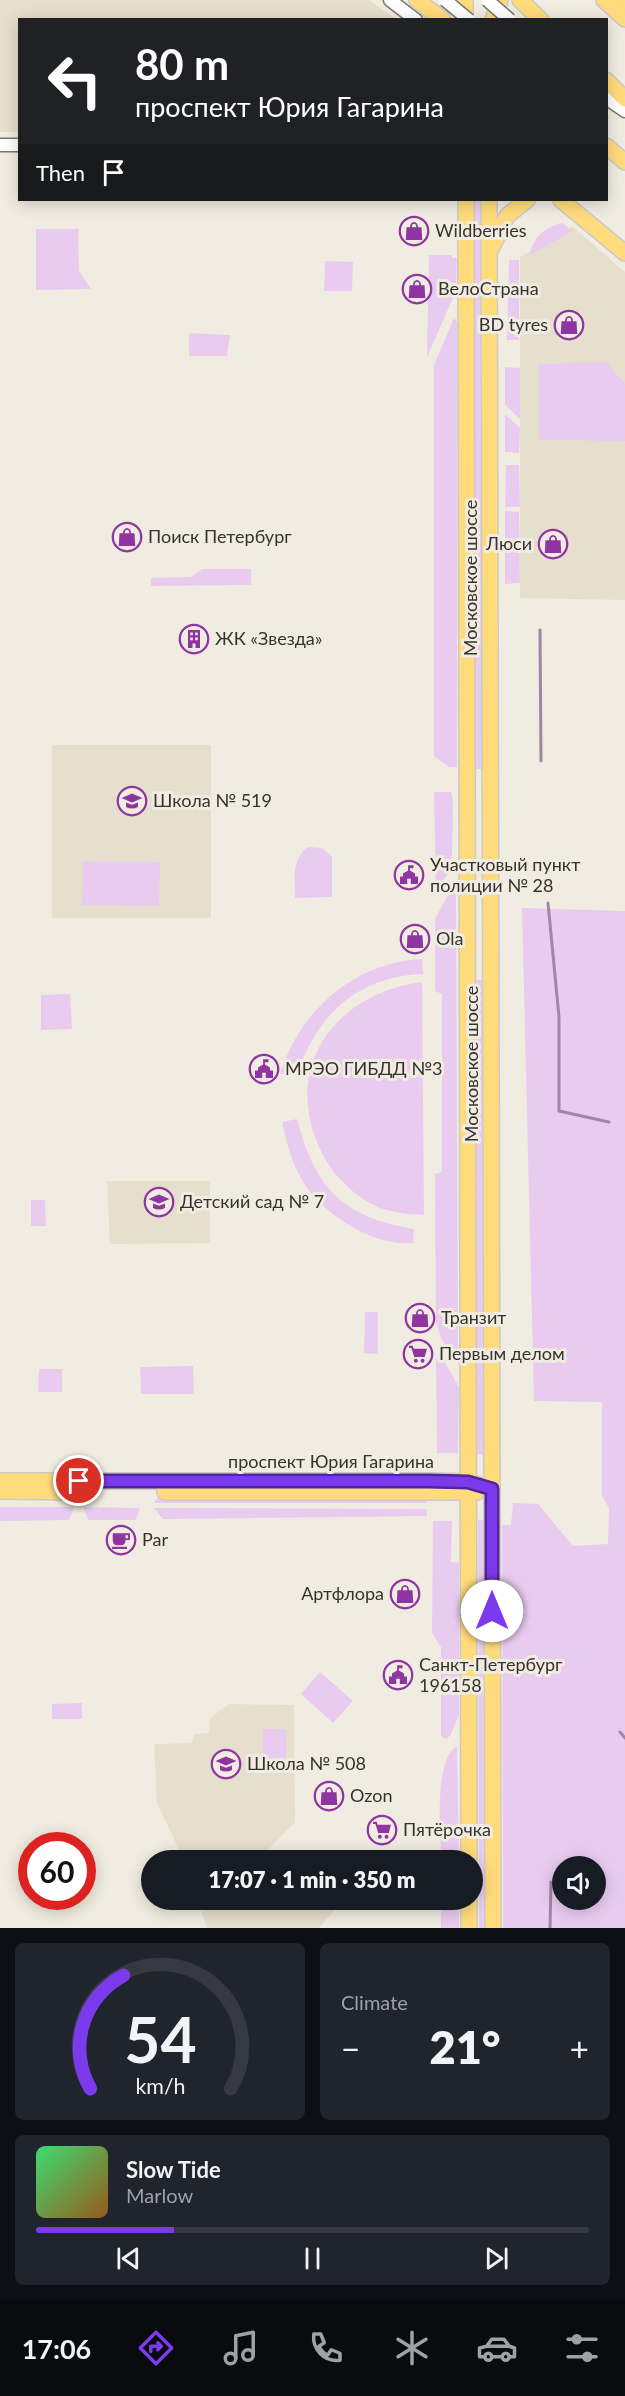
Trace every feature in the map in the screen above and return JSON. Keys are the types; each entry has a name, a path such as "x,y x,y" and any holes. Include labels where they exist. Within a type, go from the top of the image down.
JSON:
{"main road":[{"path":"417,0 440,18"},
{"path":"465,0 467,18"},
{"path":"488,0 491,18"},
{"path":"492,18 500,0"},
{"path":"520,0 539,18"},
{"path":"604,0 625,19"},
{"path":"608,75 625,88"},
{"path":"608,82 625,99"},
{"path":"608,148 625,162"},
{"name":"Московское шоссе","path":"466,201 469,1850"},
{"name":"Московское шоссе","path":"489,201 492,1928"},
{"path":"489,252 507,216 526,201"},
{"path":"562,201 625,253"},
{"path":"579,201 625,241"},
{"name":"проспект Юрия Гагарина","path":"0,1481 492,1489"},
{"name":"проспект Юрия Гагарина","path":"0,1491 468,1488"},
{"path":"469,1910 470,1928"}],"street":[{"path":"390,0 413,18"},
{"path":"445,0 465,18"},
{"path":"488,0 508,18"},
{"path":"608,99 625,111"},
{"path":"0,145 18,145"}],"shaded area":[{"path":"0,0 369,0 395,18 18,18 18,132 0,132"},
{"path":"474,201 480,201 482,769 476,769"},
{"path":"562,223 573,231 530,255 533,243 540,234"},
{"path":"572,226 625,272 625,600 520,598 520,257"},
{"path":"36,229 78,229 79,271 91,289 36,290"},
{"path":"429,255 452,255 452,258 457,258 456,291 427,357"},
{"path":"509,260 519,260 519,340 507,340"},
{"path":"325,261 353,262 352,291 324,291"},
{"path":"454,318 457,322 457,767 449,767 434,756 434,365"},
{"path":"189,333 230,335 227,356 189,356"},
{"path":"606,362 625,384 625,441 539,440 539,364"},
{"path":"505,367 520,368 520,419 505,405"},
{"path":"505,414 520,428 519,453 505,452"},
{"path":"506,465 519,465 520,507 505,507"},
{"path":"505,511 519,512 520,583 505,584"},
{"path":"202,569 251,569 251,585 151,586 151,578 191,577"},
{"name":"Школа № 519","path":"52,745 211,745 211,918 52,918"},
{"path":"434,792 451,792 453,801 450,863 453,865 436,892"},
{"path":"309,847 322,848 332,857 332,897 295,898 297,863 303,851"},
{"path":"83,861 160,862 159,906 82,905"},
{"path":"456,880 458,1354 456,1358 442,1340 436,1323 435,1174 442,1172 442,994 435,991 435,919"},
{"path":"522,908 625,911 625,1928 503,1928 502,1525 511,1525 513,1503 538,1504 573,1546 608,1544 609,1508 602,1496 602,1402 534,1401"},
{"path":"422,959 423,974 379,982 361,990 344,1002 318,1031 298,1071 280,1074 301,1029 333,994 374,969 397,962"},
{"path":"476,980 482,980 483,1454 477,1454"},
{"path":"422,982 424,1215 383,1209 356,1194 341,1180 323,1155 311,1124 307,1094 312,1066 323,1041 340,1020 363,1002 390,989"},
{"path":"70,994 72,1029 41,1030 41,995"},
{"path":"297,1119 313,1164 335,1195 350,1207 368,1216 389,1224 414,1229 413,1243 382,1240 367,1234 337,1217 313,1195 296,1169 282,1122"},
{"name":"Детский сад № 7","path":"107,1181 210,1181 210,1243 110,1244"},
{"path":"31,1200 45,1200 46,1226 31,1226"},
{"path":"365,1312 378,1312 378,1354 364,1353"},
{"path":"440,1354 459,1387 458,1453 437,1453 436,1359"},
{"path":"193,1366 194,1394 141,1394 140,1367"},
{"path":"39,1369 62,1369 62,1392 38,1392"},
{"path":"158,1497 427,1497 427,1503 154,1503"},
{"path":"0,1507 74,1507 69,1520 0,1521"},
{"path":"83,1507 140,1508 136,1520 88,1520"},
{"path":"154,1508 427,1509 427,1516 163,1519"},
{"path":"478,1520 483,1520 484,1928 479,1928 479,1910 483,1910 483,1850 479,1850"},
{"path":"433,1521 452,1521 451,1562 459,1563 459,1715 450,1736 445,1739 441,1736 441,1647 432,1633"},
{"path":"320,1672 353,1701 333,1723 301,1694"},
{"path":"82,1703 82,1719 52,1719 52,1704"},
{"name":"Школа № 508","path":"229,1704 294,1705 295,1822 268,1850 179,1850 157,1803 154,1746 156,1744 192,1743 194,1734 209,1733 210,1718"},
{"path":"263,1729 286,1729 286,1765 263,1766"},
{"path":"457,1746 459,1850 441,1850 441,1781 449,1754"},
{"path":"201,1910 335,1910 319,1928 207,1928"},
{"path":"441,1910 459,1910 459,1928 441,1928"}],"waterway":[{"path":"540,630 541,761"},
{"path":"548,903 559,1017 559,1111 609,1122"},
{"path":"620,1732 625,1738"},
{"path":"550,1928 551,1882"}],"place":[{"name":"Wildberries","path":"414,231"},
{"name":"ВелоСтрана","path":"417,289"},
{"name":"BD tyres","path":"569,325"},
{"name":"Поиск Петербург","path":"127,537"},
{"name":"Люси","path":"553,544"},
{"name":"ЖК «Звезда»","path":"194,639"},
{"name":"Школа № 519","path":"132,801"},
{"name":"Участковый пункт полиции № 28","path":"409,875"},
{"name":"Ola","path":"415,939"},
{"name":"МРЭО ГИБДД №3","path":"264,1069"},
{"name":"Детский сад № 7","path":"159,1202"},
{"name":"Транзит","path":"420,1318"},
{"name":"Первым делом","path":"418,1354"},
{"name":"Par","path":"121,1540"},
{"name":"Артфлора","path":"405,1594"},
{"name":"Санкт-Петербург 196158","path":"398,1675"},
{"name":"Школа № 508","path":"226,1764"},
{"name":"Ozon","path":"329,1796"},
{"name":"Пятёрочка","path":"382,1830"}],"route":[{"path":"79,1481 429,1481 468,1482 492,1489 492,1611"}]}
